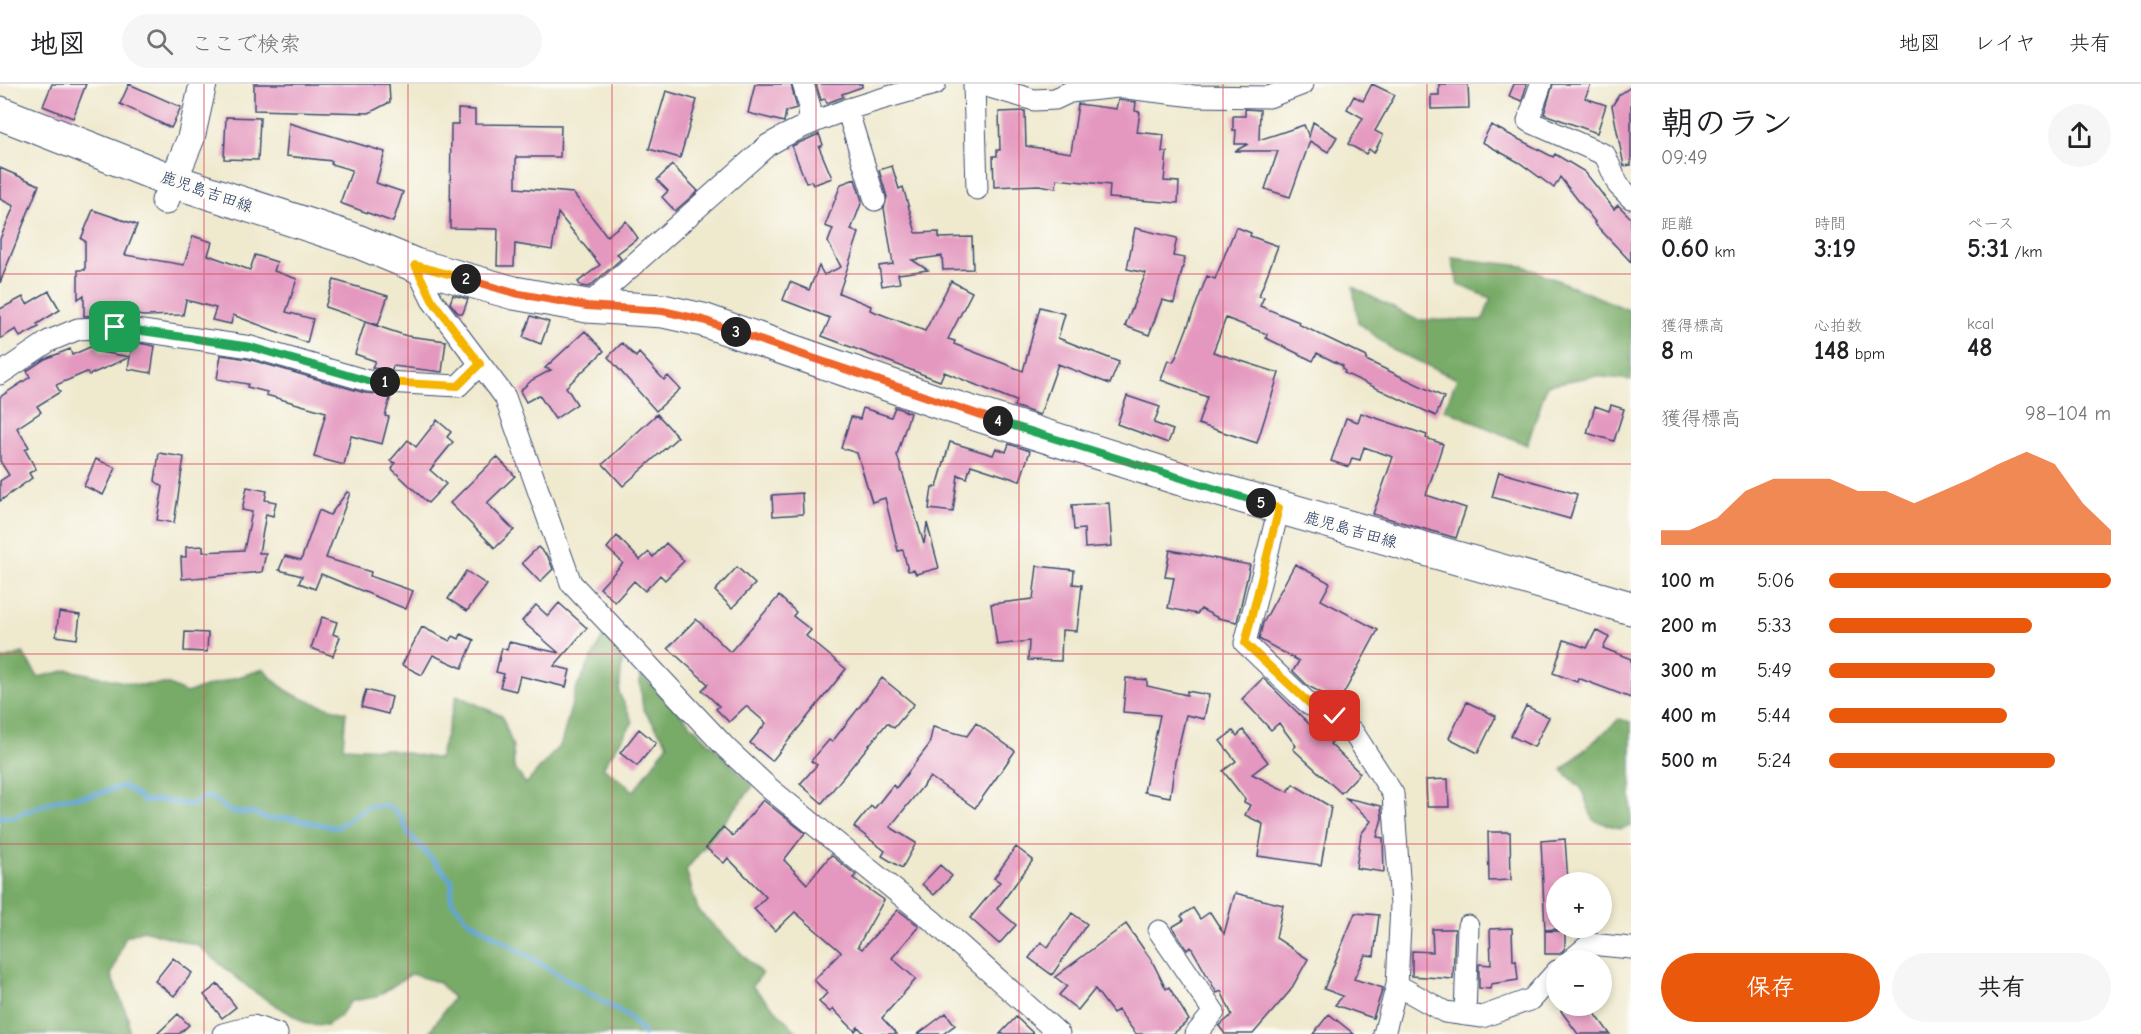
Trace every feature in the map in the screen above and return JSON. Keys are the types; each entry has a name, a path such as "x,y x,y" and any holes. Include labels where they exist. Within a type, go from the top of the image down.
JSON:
{"main road":[{"name":"鹿児島吉田線","path":"0,113 169,191"},
{"name":"鹿児島吉田線","path":"0,136 169,191 350,257 415,265 514,293 587,306 663,311 703,320 941,403 1279,508 1631,608"}],"street":[{"path":"169,191 191,138 203,84"},
{"path":"803,84 810,107 807,124"},
{"path":"587,306 768,146 807,124 847,109 935,84"},
{"path":"974,84 977,189"},
{"path":"979,84 1034,100 1055,99 1071,88 1118,87 1151,87 1194,96 1269,97 1302,84"},
{"path":"1541,84 1528,121 1605,155 1618,185 1631,198"},
{"path":"847,109 875,200"},
{"path":"415,265 432,300 505,397 570,584 735,757 769,788 934,922 1059,1034"},
{"path":"0,374 49,341 78,329 115,327 251,347 368,381 458,386 480,364"},
{"path":"1279,508 1245,643 1303,699 1335,716 1353,732 1393,794 1401,906 1396,985 1384,1034"},
{"path":"1465,1015 1468,927"},
{"path":"1159,931 1214,1012 1196,1034"},
{"path":"1582,950 1590,944 1631,948"},
{"path":"1396,985 1445,1012 1482,1017 1532,999 1546,983"},
{"path":"223,1034 253,1026 277,1034"}],"green space":[{"path":"1452,258 1524,266 1631,311 1631,380 1595,376 1547,385 1527,445 1444,409 1457,379 1393,350 1358,322 1353,287 1417,320 1483,320 1491,298 1458,285"},
{"path":"603,636 623,653 619,693 633,722 603,767 634,791 668,744 643,709 639,673 753,786 686,870 698,910 762,974 752,986 799,1034 428,1034 453,998 438,982 411,974 376,997 351,1001 339,1017 327,1025 307,1024 254,992 197,945 143,930 125,937 111,976 128,1017 129,1034 0,1034 0,660 23,653 38,677 69,670 138,685 167,684 186,693 264,669 272,679 290,693 346,712 343,747 385,749 439,759 457,695 502,716 513,747 514,768 526,784 561,744 576,689"},
{"path":"1619,719 1631,722 1631,826 1621,829 1593,820 1581,788 1562,770"}],"building":[{"path":"52,84 86,84 73,118 43,106"},
{"path":"129,84 181,107 171,128 120,104"},
{"path":"254,84 389,84 390,102 369,113 254,110"},
{"path":"755,84 791,84 797,108 786,111 784,122 748,113"},
{"path":"816,84 862,84 862,87 842,94 843,97 827,103 825,99 821,100"},
{"path":"1372,84 1395,95 1375,131 1383,135 1374,153 1369,149 1366,154 1348,144 1363,118 1347,109 1354,96 1363,101"},
{"path":"1439,84 1468,84 1469,108 1431,109 1431,95 1439,95"},
{"path":"1514,84 1527,84 1522,101 1509,96"},
{"path":"1553,84 1591,84 1585,98 1606,105 1597,133 1544,114"},
{"path":"1631,87 1631,165 1624,166 1612,106 1619,95"},
{"path":"666,91 697,100 680,158 649,149"},
{"path":"1118,100 1136,102 1135,111 1140,112 1137,132 1164,135 1162,152 1167,152 1164,181 1179,182 1178,203 1109,198 1110,185 1057,179 1056,188 1039,185 994,187 993,156 997,156 997,150 1000,150 999,112 1025,111 1026,146 1071,153 1078,104 1116,109"},
{"path":"458,109 475,110 475,124 561,125 560,157 516,157 516,188 573,193 607,236 626,221 638,238 617,254 621,259 589,287 581,286 578,282 600,265 558,213 552,250 515,244 514,266 497,266 498,229 450,228 451,124 458,124"},
{"path":"1245,109 1260,110 1259,140 1304,125 1309,137 1313,122 1337,137 1328,152 1310,141 1290,197 1265,189 1278,151 1235,151 1248,144 1235,144 1236,130 1233,130 1233,116 1245,116"},
{"path":"226,117 260,118 258,160 224,159"},
{"path":"289,123 385,152 376,183 403,192 393,222 340,203 352,170 331,164 332,161 286,156"},
{"path":"1491,125 1553,157 1555,154 1585,172 1614,209 1618,205 1631,218 1631,262 1594,223 1560,177 1554,188 1520,163 1482,142"},
{"path":"819,134 823,145 819,147 832,178 813,185 811,181 806,183 792,146"},
{"path":"672,165 698,191 675,211 662,197 668,191 657,180"},
{"path":"892,166 899,189 903,187 916,233 939,232 939,238 972,237 973,269 943,270 942,256 912,260 928,270 898,274 900,283 882,286 879,266 893,264 884,208 887,197 879,170"},
{"path":"0,168 39,185 0,283 0,239 14,206 0,199"},
{"path":"855,179 862,201 851,230 859,233 839,293 871,306 870,310 925,331 951,281 972,292 948,339 955,341 954,344 1023,371 1040,307 1065,314 1058,338 1119,362 1110,384 1058,364 1040,415 1014,406 1016,401 944,372 940,381 822,336 830,318 783,300 790,282 809,290 819,266 824,275 841,267 828,242 833,229 825,226 841,184"},
{"path":"93,210 137,225 125,255 184,265 193,236 212,242 208,255 250,270 255,255 277,262 274,271 297,279 286,312 313,319 307,343 233,315 231,324 212,320 216,308 186,300 183,315 143,316 104,309 104,315 84,316 84,295 78,299 78,270 85,270 85,241 81,239"},
{"path":"1236,227 1251,233 1250,236 1278,246 1259,296 1264,297 1260,306 1299,322 1298,324 1367,357 1366,360 1444,397 1436,416 1344,373 1343,366 1317,353 1313,361 1266,338 1267,334 1226,318 1213,352 1279,373 1257,443 1198,424 1207,397 1161,380 1168,360 1173,362 1176,357 1207,276 1215,279"},
{"path":"1135,228 1177,238 1173,256 1185,258 1174,303 1162,300 1149,335 1125,326 1146,273 1127,269"},
{"path":"334,280 388,296 378,325 325,307"},
{"path":"49,291 60,310 37,324 39,327 20,337 16,329 0,339 0,309 23,297 27,304"},
{"path":"453,295 468,299 463,313 458,313 450,303"},
{"path":"531,316 549,322 541,344 523,337"},
{"path":"365,322 407,336 446,341 442,372 393,366 392,370 372,368 375,361 355,354"},
{"path":"585,331 604,351 566,387 577,404 555,419 539,395 526,402 520,391 532,380 551,370 545,368"},
{"path":"133,342 155,346 151,373 128,369"},
{"path":"622,343 636,357 639,353 664,380 668,376 680,389 656,411 608,357"},
{"path":"97,344 100,352 130,357 89,375 87,372 56,385 60,392 37,406 41,412 17,428 29,447 25,450 36,469 29,473 32,478 0,501 0,481 9,475 0,461 0,397 30,377 27,371 45,359 70,349 72,355"},
{"path":"221,355 248,359 365,393 391,395 385,416 389,417 382,444 351,436 344,465 314,457 326,412 266,395 267,392 247,387 248,384 217,379"},
{"path":"1127,396 1160,407 1154,423 1173,430 1168,443 1117,424"},
{"path":"1611,405 1624,409 1614,441 1587,433 1595,406 1609,411"},
{"path":"895,407 910,413 897,455 924,544 927,523 939,568 916,574 914,570 908,571 903,550 898,551 885,498 872,502 857,453 841,448 851,417 860,419 863,408 891,417"},
{"path":"1361,413 1427,435 1426,438 1443,444 1426,495 1466,508 1456,538 1373,514 1393,457 1364,447 1360,460 1352,458 1349,467 1331,461 1346,418 1358,422"},
{"path":"657,414 678,437 623,486 603,464"},
{"path":"437,420 451,432 447,437 453,442 430,470 446,484 428,503 392,469 395,463 390,461 408,440 416,447"},
{"path":"950,442 993,455 996,448 1006,452 1009,444 1030,451 1020,481 971,465 967,478 958,475 953,512 929,509 932,487 937,487"},
{"path":"159,453 184,457 174,523 157,520 163,487 155,481"},
{"path":"497,457 515,476 487,503 514,530 495,548 450,503"},
{"path":"96,459 116,468 103,495 84,486"},
{"path":"1499,472 1577,494 1570,519 1492,497"},
{"path":"247,487 267,491 265,500 276,502 273,516 266,514 259,553 266,553 262,572 182,579 181,557 186,557 186,547 203,546 203,552 244,550 252,512 242,510"},
{"path":"347,492 350,493 326,558 371,572 370,576 413,591 406,609 321,574 315,589 299,583 302,576 279,570 285,556 301,560 319,510 330,515"},
{"path":"802,493 803,514 773,516 772,495"},
{"path":"1109,503 1112,546 1085,548 1084,529 1074,530 1072,505"},
{"path":"617,536 640,560 649,552 653,557 666,543 684,561 665,580 660,575 645,591 634,581 615,602 600,588 623,563 607,548"},
{"path":"538,547 548,557 553,569 540,582 522,563"},
{"path":"1170,550 1250,565 1237,622 1218,618 1201,609 1197,614 1168,608 1174,578 1165,577"},
{"path":"1295,564 1330,583 1321,600 1378,630 1339,702 1308,686 1293,671 1299,661 1259,639 1263,623"},
{"path":"1037,566 1074,570 1073,584 1082,585 1077,631 1062,630 1061,661 1028,660 1029,641 997,645 991,604 1033,599"},
{"path":"737,567 755,584 732,608 715,591"},
{"path":"466,571 487,585 467,611 448,599"},
{"path":"779,596 796,612 793,616 811,630 806,636 846,669 772,761 750,743 766,723 746,706 729,722 716,709 719,706 702,690 708,684 668,648 696,619 730,652"},
{"path":"559,603 587,628 554,666 570,670 566,687 520,676 516,691 500,687 504,674 496,672 502,648 507,650 509,642 559,653 522,621 536,605 548,616"},
{"path":"59,612 80,615 77,639 56,636"},
{"path":"322,617 337,622 333,634 340,637 333,656 311,648"},
{"path":"422,627 450,641 453,636 459,639 461,634 474,640 462,668 433,655 422,675 402,665"},
{"path":"1596,630 1609,637 1603,648 1631,659 1631,698 1578,678 1577,682 1553,673 1564,640 1587,648"},
{"path":"185,632 208,633 207,652 184,651"},
{"path":"882,678 914,704 894,728 887,723 822,803 800,784 817,765 811,761 829,740 832,742"},
{"path":"1126,678 1147,680 1147,686 1187,695 1187,691 1209,695 1204,719 1186,715 1170,797 1144,792 1160,715 1123,712"},
{"path":"1263,678 1313,728 1318,722 1337,736 1330,744 1360,773 1341,793 1293,749 1296,746 1279,723 1271,730 1242,699"},
{"path":"366,690 392,697 388,714 361,707"},
{"path":"1467,702 1496,716 1478,753 1449,738"},
{"path":"1526,706 1549,717 1534,747 1511,736"},
{"path":"976,723 1015,751 1004,767 975,808 930,777 890,827 916,843 902,868 882,856 885,851 854,827 871,806 874,809 893,785 896,788 929,745 933,727 967,736"},
{"path":"639,729 656,743 637,766 620,753"},
{"path":"1243,730 1268,762 1252,774 1288,792 1293,784 1331,807 1321,865 1258,856 1263,824 1245,815 1250,805 1244,802 1245,799 1223,771 1236,761 1220,741 1233,731 1237,736"},
{"path":"1448,779 1449,807 1427,807 1426,780"},
{"path":"1346,798 1381,806 1382,818 1377,837 1383,838 1384,872 1356,868 1361,834 1371,821"},
{"path":"763,800 805,833 784,860 807,884 831,855 856,875 853,878 884,900 858,946 862,949 898,910 919,926 892,958 916,979 882,1018 897,1034 865,1034 858,1027 855,1031 833,1009 830,1012 819,1002 827,993 814,980 841,952 795,912 775,931 754,909 766,897 728,858 724,863 706,848 723,827 733,836"},
{"path":"1488,832 1510,832 1511,880 1489,881"},
{"path":"1565,839 1567,872 1546,872 1545,930 1541,841"},
{"path":"1016,847 1033,860 997,909 1016,925 999,944 970,918 1000,882 994,878"},
{"path":"940,865 952,876 934,895 922,884"},
{"path":"1235,893 1283,905 1276,938 1308,959 1290,991 1253,1034 1225,1034 1219,1026 1232,1015 1221,991 1217,993 1191,947 1187,950 1172,927 1184,920 1181,916 1193,908 1200,919 1210,912 1224,934"},
{"path":"1072,913 1087,924 1052,975 1029,958 1041,942 1048,947"},
{"path":"1355,913 1379,915 1374,956 1365,955 1354,979 1383,988 1373,1018 1335,1005 1343,996 1324,989"},
{"path":"1126,924 1152,961 1166,989 1169,987 1189,1020 1173,1034 1136,1034 1118,1010 1113,1013 1095,989 1078,1010 1059,995 1067,986 1055,977"},
{"path":"1512,928 1513,961 1516,960 1518,980 1491,984 1490,989 1479,988 1479,964 1491,965 1490,929"},
{"path":"1432,929 1455,929 1453,979 1412,976 1412,951 1433,952"},
{"path":"1545,931 1546,938 1565,938 1563,950 1546,950 1545,954"},
{"path":"173,958 192,973 174,996 155,981"},
{"path":"218,984 236,1007 222,1018 204,995"},
{"path":"946,1013 955,1025 943,1034 918,1034"},
{"path":"178,1014 189,1025 179,1034 157,1034"},
{"path":"1329,1014 1354,1034 1313,1034"},
{"path":"1565,1016 1597,1016 1610,1034 1578,1034"},
{"path":"1016,1017 1034,1034 1000,1034"}],"waterway":[{"path":"0,817 12,817 59,799 92,795 124,786 144,801 159,800 192,805 204,797 212,798 231,812 254,813 268,819 290,818 336,828 368,806 388,806 401,817 409,834 452,881 451,900 468,920 629,1017 644,1034"}],"route":[{"path":"115,327 251,347 368,381 458,386 480,364 432,300 415,265 514,293 587,306 663,311 703,320 941,403 1279,508 1245,643 1287,685 1311,705 1335,716"}]}
